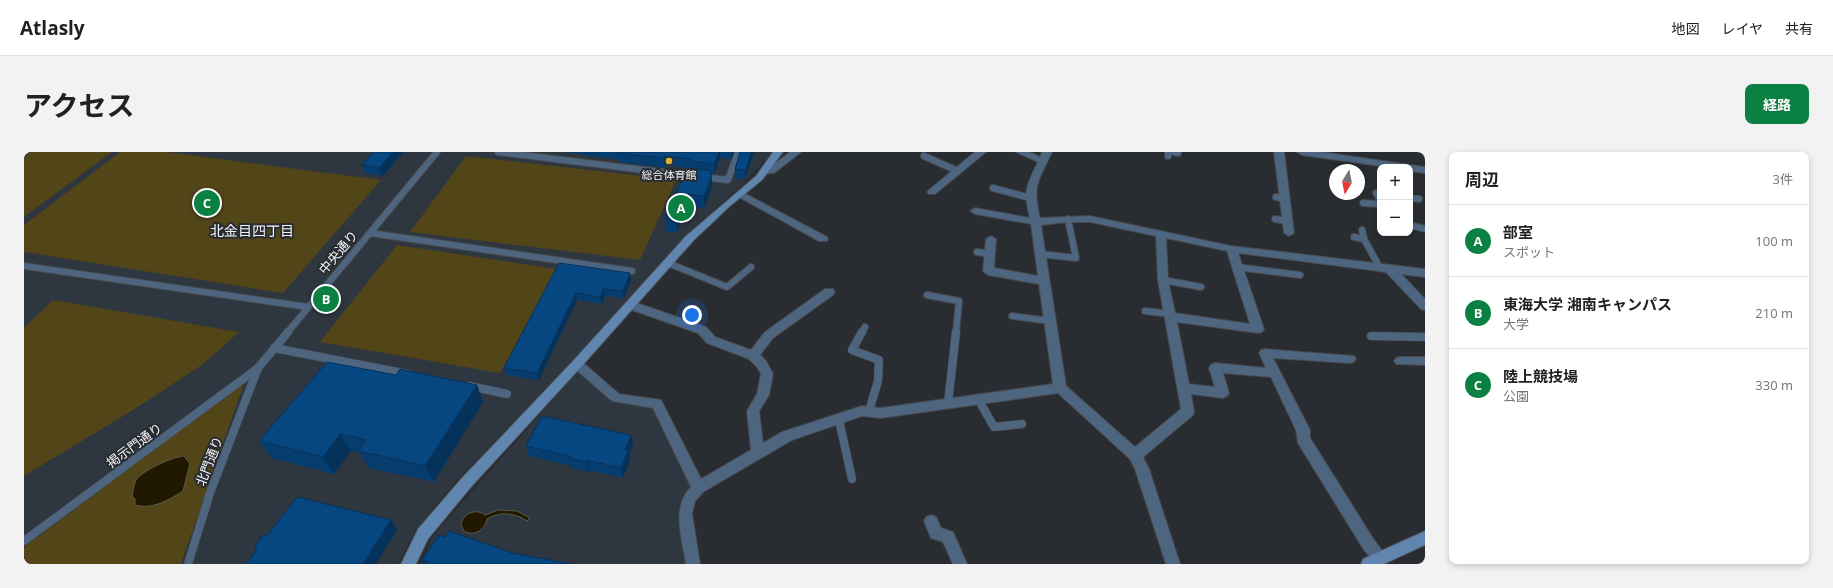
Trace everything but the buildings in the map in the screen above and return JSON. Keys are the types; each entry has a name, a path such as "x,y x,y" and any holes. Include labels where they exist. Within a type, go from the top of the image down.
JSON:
{"street":[{"path":"408,564 423,534 466,483 577,364 690,238 765,172 771,160 778,152"},
{"path":"765,172 771,171 796,152"},
{"path":"932,192 980,152"},
{"path":"1021,152 1045,156 1032,184 1030,198 1036,222 1060,388 1135,455 1142,469 1173,564"},
{"path":"1279,152 1280,198 1287,221 1288,233"},
{"path":"1302,152 1377,164"},
{"path":"1413,168 1425,170"},
{"path":"740,194 823,239"},
{"path":"975,211 1036,222 1068,219 1104,222 1231,249 1425,273"},
{"path":"1135,455 1188,411 1163,280 1161,235"},
{"path":"991,240 988,272 1044,281"},
{"path":"1171,316 1258,329 1231,249"},
{"path":"1385,268 1425,306"},
{"path":"753,356 769,336 829,292"},
{"path":"630,305 702,330 711,340 753,356 762,364 767,374 763,395 753,411 758,453"},
{"path":"1350,359 1265,353 1303,430 1303,439 1369,544 1374,561 1425,538"},
{"path":"1400,361 1424,363"},
{"path":"577,364 616,398 657,404 698,488"},
{"path":"1184,388 1223,393 1215,368 1276,374"},
{"path":"693,564 685,514 689,498 698,488 787,436 839,420 862,411 881,413 1060,388"},
{"path":"931,521 936,533 948,537 960,564"}],"lane":[{"name":"中央通り","path":"258,368 437,152"},
{"path":"498,152 728,180 738,152"},
{"path":"924,156 958,171"},
{"path":"994,188 1030,198"},
{"path":"1413,198 1419,199"},
{"path":"1363,203 1377,204"},
{"path":"1040,254 1076,258 1068,219"},
{"path":"1276,219 1287,221"},
{"path":"1413,226 1425,229"},
{"path":"1362,230 1364,239 1385,268"},
{"path":"370,233 632,271"},
{"path":"1354,237 1364,239"},
{"path":"977,252 990,254"},
{"path":"668,263 727,287 750,267"},
{"path":"24,266 308,307"},
{"path":"1236,266 1300,275"},
{"path":"1163,280 1201,287"},
{"path":"927,295 959,301 948,403"},
{"path":"1145,311 1171,316"},
{"path":"1012,316 1050,321"},
{"path":"865,327 852,350 879,360 878,381 869,411"},
{"path":"1371,336 1425,337"},
{"path":"274,348 413,376"},
{"name":"掲示門通り","path":"24,540 258,368"},
{"name":"北門通り","path":"188,564 210,493 258,368"},
{"path":"460,385 507,394"},
{"path":"978,399 994,427 1022,424"},
{"path":"839,420 852,479"}],"shaded area":[{"path":"24,152 773,152 740,186 685,236 572,361 454,483 414,533 398,564 24,564"},
{"path":"24,152 112,152 24,217"},
{"path":"120,152 166,152 381,180 283,293 24,252 24,225"},
{"path":"466,156 676,180 640,260 410,232"},
{"path":"397,245 557,269 500,373 320,342"},
{"path":"53,300 239,332 202,365 133,410 24,476 24,328"},
{"path":"580,369 605,393 654,401 697,468 688,489 693,564 421,564 433,536"},
{"path":"244,383 181,564 24,564 24,547"},
{"path":"184,456 190,464 183,491 166,501 154,505 135,505 135,499 132,496 135,482 140,476 158,465"},
{"path":"498,510 517,511 530,518 527,521 518,516 502,514 492,516 487,519 484,526 478,532 470,533 463,530 461,523 468,514 478,512 485,515"}],"place":[{"name":"総合体育館","path":"669,161"},
{"name":"陸上競技場","path":"207,203"},
{"name":"部室","path":"681,208"},
{"name":"東海大学 湘南キャンパス","path":"326,299"}],"district":[{"name":"北金目四丁目","path":"252,230"}]}
